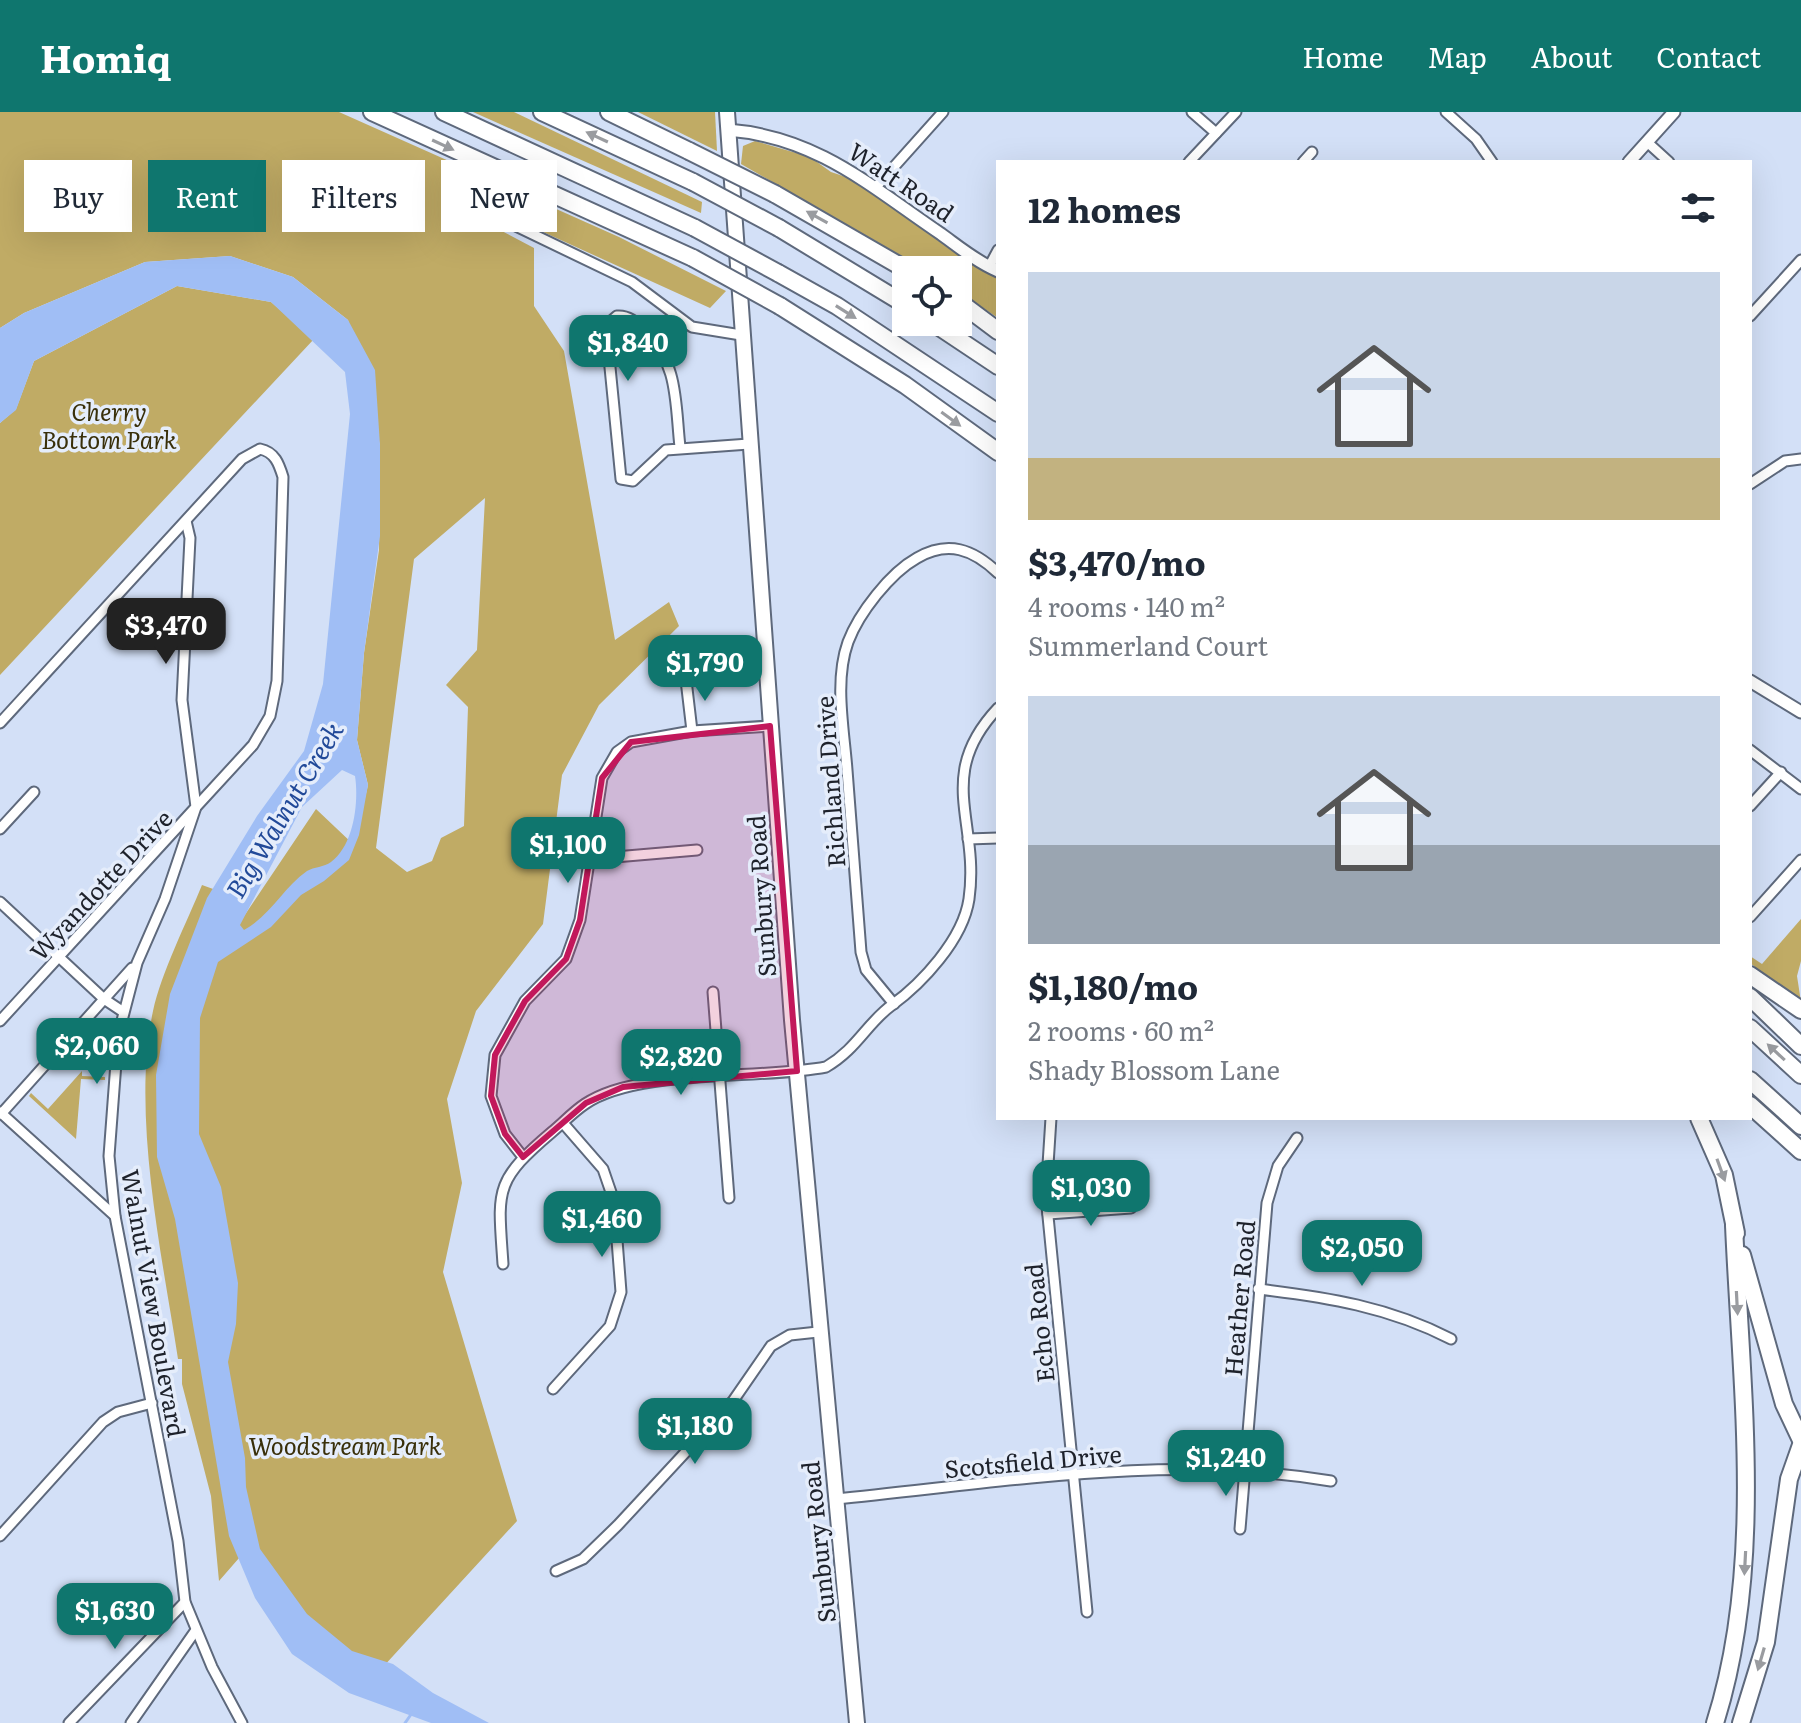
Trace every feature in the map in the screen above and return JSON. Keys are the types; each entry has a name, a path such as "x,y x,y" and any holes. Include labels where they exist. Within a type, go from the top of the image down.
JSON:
{"highway":[{"path":"372,112 693,258 780,306 905,385 996,451"},
{"path":"444,112 695,228 778,273 849,313 996,412"},
{"path":"542,112 693,182 779,228 892,297"},
{"path":"609,112 775,194 892,261"},
{"path":"972,312 996,330"},
{"path":"953,336 996,365"},
{"path":"1752,976 1801,1010"},
{"path":"1752,998 1801,1033"},
{"path":"1752,999 1801,1046"},
{"path":"1752,1030 1801,1075"},
{"path":"1752,1082 1801,1126"},
{"path":"1752,1107 1801,1151"},
{"path":"1700,1120 1724,1175 1734,1225 1784,1404 1801,1443 1789,1479 1766,1642 1741,1723"},
{"path":"1715,1723 1738,1633 1746,1557 1734,1225"}],"main road":[{"name":"Sunbury Road","path":"727,112 770,726 818,1332 857,1723"}],"street":[{"path":"875,188 943,112"},
{"path":"1192,112 1216,133"},
{"path":"1191,160 1236,112"},
{"path":"1446,112 1476,139 1491,160"},
{"path":"1631,160 1674,112"},
{"name":"Watt Road","path":"728,130 759,132 811,148 993,269"},
{"path":"1647,142 1667,160"},
{"path":"1305,160 1312,152"},
{"path":"528,232 632,282 692,327 741,335"},
{"path":"1752,314 1801,260"},
{"path":"680,447 670,363 636,323 617,316 609,323 607,337 621,479 633,481 655,458 680,447 749,444"},
{"name":"Walnut View Boulevard","path":"186,521 242,459 260,449 268,450 279,462 283,477 277,681 270,716 253,745 196,807 165,899 137,963 122,1011 109,1156 115,1216 178,1541 185,1602 242,1723"},
{"path":"1752,483 1785,461 1801,459"},
{"path":"0,723 186,521"},
{"path":"186,521 190,538 182,700 196,807"},
{"name":"Richland Drive","path":"894,1004 866,970 861,952 841,688 848,642 872,602 908,563 947,547 972,552 996,571"},
{"path":"686,680 692,731"},
{"path":"1752,682 1801,712"},
{"path":"503,1264 499,1209 502,1185 523,1157 586,1103 623,1087 826,1067 848,1054 948,949 969,903 963,777 967,749 996,711"},
{"path":"523,1157 505,1134 491,1096 495,1055 525,1001 566,959 580,920 602,778 617,752 639,740 692,731 770,726"},
{"path":"1752,751 1801,789"},
{"path":"1752,804 1781,772"},
{"path":"0,829 34,792"},
{"name":"Wyandotte Drive","path":"0,1021 196,807"},
{"path":"968,839 996,838"},
{"path":"589,854 615,857 697,850"},
{"path":"1752,915 1801,860"},
{"path":"0,902 104,999 122,1011"},
{"path":"115,1216 1,1113 137,963"},
{"path":"713,992 729,1198"},
{"name":"Echo Road","path":"1051,1120 1046,1196 1087,1612"},
{"path":"553,1389 610,1326 621,1292 614,1201 603,1169 563,1123"},
{"name":"Heather Road","path":"1240,1529 1267,1203 1278,1166 1297,1138"},
{"path":"1048,1214 1131,1208"},
{"path":"1258,1289 1336,1298 1392,1313 1451,1339"},
{"path":"556,1571 583,1559 618,1525 733,1401 771,1346 790,1335 818,1332"},
{"path":"0,1536 103,1422 118,1412 152,1403"},
{"name":"Scotsfield Drive","path":"835,1499 1168,1467 1245,1470 1331,1481"},
{"path":"69,1723 185,1602"},
{"path":"131,1723 196,1630"}],"highlighted area":[{"path":"770,726 797,1071 623,1087 586,1103 523,1157 505,1134 491,1096 495,1055 525,1001 566,959 580,920 602,778 631,742"}],"green space":[{"name":"Woodstream Park","path":"0,112 339,112 447,160 441,160 441,232 504,232 534,248 534,306 564,351 615,640 669,602 679,626 599,705 562,775 543,924 476,1011 447,1099 462,1183 443,1272 517,1521 371,1680 310,1646 246,1550 219,1581 211,1496 182,1384 182,1359 178,1359 157,1230 145,1094 147,1052 157,996 202,885 241,899 240,922 316,809 354,845 368,785 357,740 364,653 379,550 380,445 348,320 293,277 230,256 145,262 24,313 0,328","holes":["485,498 477,650 446,685 468,707 464,826 441,838 432,861 407,872 376,848 414,559"]},
{"path":"473,112 514,112 702,202 701,213"},
{"path":"638,112 715,112 717,151"},
{"path":"755,141 810,157 831,172 849,178 964,256 902,256 741,164 743,146"},
{"path":"557,209 619,237 726,291 710,308 543,232 557,232"},
{"path":"972,261 996,278 996,317 972,300"},
{"name":"Cherry Bottom Park","path":"177,286 271,302 314,339 0,675 0,423 16,409 34,361"},
{"path":"1801,919 1801,961 1797,976 1801,1002 1752,965 1752,957 1762,964"},
{"path":"82,1071 82,1076 105,1077 105,1080 81,1079 76,1139 29,1096 31,1093 48,1109"}],"water":[{"name":"Big Walnut Creek","path":"230,256 293,277 348,320 375,370 380,445 380,536 364,653 357,740 368,785 359,835 349,860 301,895 271,927 218,962 200,1018 199,1134 221,1187 238,1283 236,1324 228,1362 245,1458 246,1487 260,1549 307,1614 352,1651 393,1664 433,1693 489,1723 431,1723 349,1693 292,1654 255,1598 229,1536 175,1219 157,1157 156,1075 170,994 207,898 257,816 304,751 323,684 350,414 345,372 271,302 177,286 34,361 16,410 0,423 0,328 24,313 145,262","holes":["342,770 355,776 353,822 339,854 328,864 307,871 244,930 240,925 302,807"]}],"waterway":[{"path":"405,1723 412,1713"}]}
